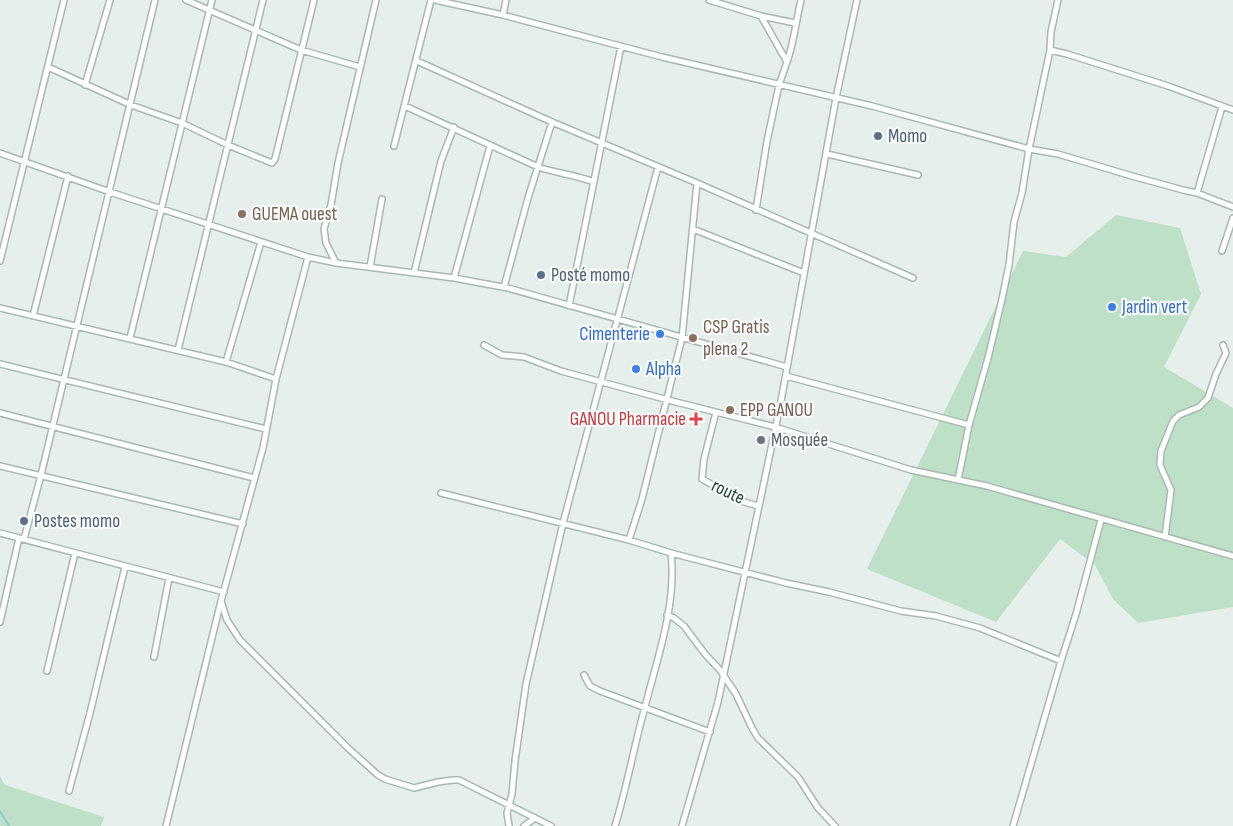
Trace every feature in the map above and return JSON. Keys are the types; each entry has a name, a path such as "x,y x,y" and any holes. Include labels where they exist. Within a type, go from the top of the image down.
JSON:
{"street":[{"path":"0,260 64,0"},
{"path":"85,84 110,0"},
{"path":"0,622 21,538 41,475 155,0"},
{"path":"186,0 301,50 360,67"},
{"path":"130,338 212,0"},
{"path":"178,350 263,0"},
{"path":"48,67 131,105 182,123 228,145 272,162 275,159 314,0"},
{"path":"336,263 326,244 324,229 331,205 338,163 376,0"},
{"path":"394,146 433,0 502,15 836,98 1029,149 1058,154 1197,193 1233,207"},
{"path":"502,15 506,0"},
{"path":"709,0 761,16 795,23"},
{"path":"756,210 767,141 779,85 793,44 795,23 801,0"},
{"path":"682,826 710,732 724,675 786,376 836,98 857,0"},
{"path":"958,480 969,425 1002,300 1009,265 1014,222 1022,193 1058,0"},
{"path":"761,16 787,62"},
{"path":"569,306 594,182 600,141 621,46"},
{"path":"1050,50 1168,86 1233,110"},
{"path":"417,60 552,122 600,141 756,210 812,232 913,278"},
{"path":"405,106 538,167 594,182"},
{"path":"1197,193 1222,107"},
{"path":"504,287 552,122"},
{"path":"414,273 442,161 454,127"},
{"path":"454,278 490,146"},
{"path":"0,152 110,192 308,256 336,263 454,278 504,287 787,367"},
{"path":"827,154 918,175"},
{"path":"509,826 507,813 526,684 562,523 658,167"},
{"path":"33,316 68,176"},
{"path":"629,540 642,499 668,400 682,338 697,183"},
{"path":"370,267 382,199"},
{"path":"1222,251 1233,218"},
{"path":"693,229 804,273"},
{"path":"226,362 261,242"},
{"path":"166,826 221,601 243,524 276,379 308,256"},
{"path":"0,308 226,362 276,379"},
{"path":"484,345 502,355 524,357 561,371 775,427 911,470 987,486 1101,520 1233,556"},
{"path":"1165,537 1171,490 1160,465 1161,451 1173,421 1179,415 1199,407 1208,398 1226,353 1223,345"},
{"path":"0,364 266,429"},
{"path":"786,376 969,425"},
{"path":"0,413 254,478"},
{"name":"route","path":"715,416 704,459 702,479 741,501 758,506"},
{"path":"0,466 243,524"},
{"path":"441,493 629,540 744,572 901,611 936,616 980,628 1061,661"},
{"path":"1013,826 1076,614 1101,520"},
{"path":"0,533 224,592"},
{"path":"47,671 75,553"},
{"path":"616,826 654,676 667,615 673,578 671,553"},
{"path":"69,791 88,721 125,566"},
{"path":"154,656 170,578"},
{"path":"221,601 227,620 240,640 342,742 385,780 414,788 456,780 474,787 551,826"},
{"path":"667,615 684,626 704,654 724,675 736,694 758,738 798,777 818,808 835,826"},
{"path":"584,675 590,686 710,732"},
{"path":"524,826 535,818"}],"green space":[{"path":"1116,215 1180,228 1201,294 1164,367 1233,408 1233,607 1138,623 1113,599 1095,565 1060,539 996,622 867,569 1023,251 1066,257"},
{"path":"0,776 5,785 104,817 101,826 0,826"}],"waterway":[{"path":"0,811 9,826"}],"place":[{"name":"Momo","path":"878,136"},
{"name":"GUEMA ouest","path":"242,214"},
{"name":"Posté momo","path":"541,275"},
{"name":"Jardin vert","path":"1112,307"},
{"name":"Cimenterie","path":"660,334"},
{"name":"CSP Gratis plena 2","path":"693,338"},
{"name":"Alpha","path":"636,369"},
{"name":"EPP GANOU","path":"730,410"},
{"name":"GANOU Pharmacie","path":"696,419"},
{"name":"Mosquée","path":"761,440"},
{"name":"Postes momo","path":"24,521"}]}
